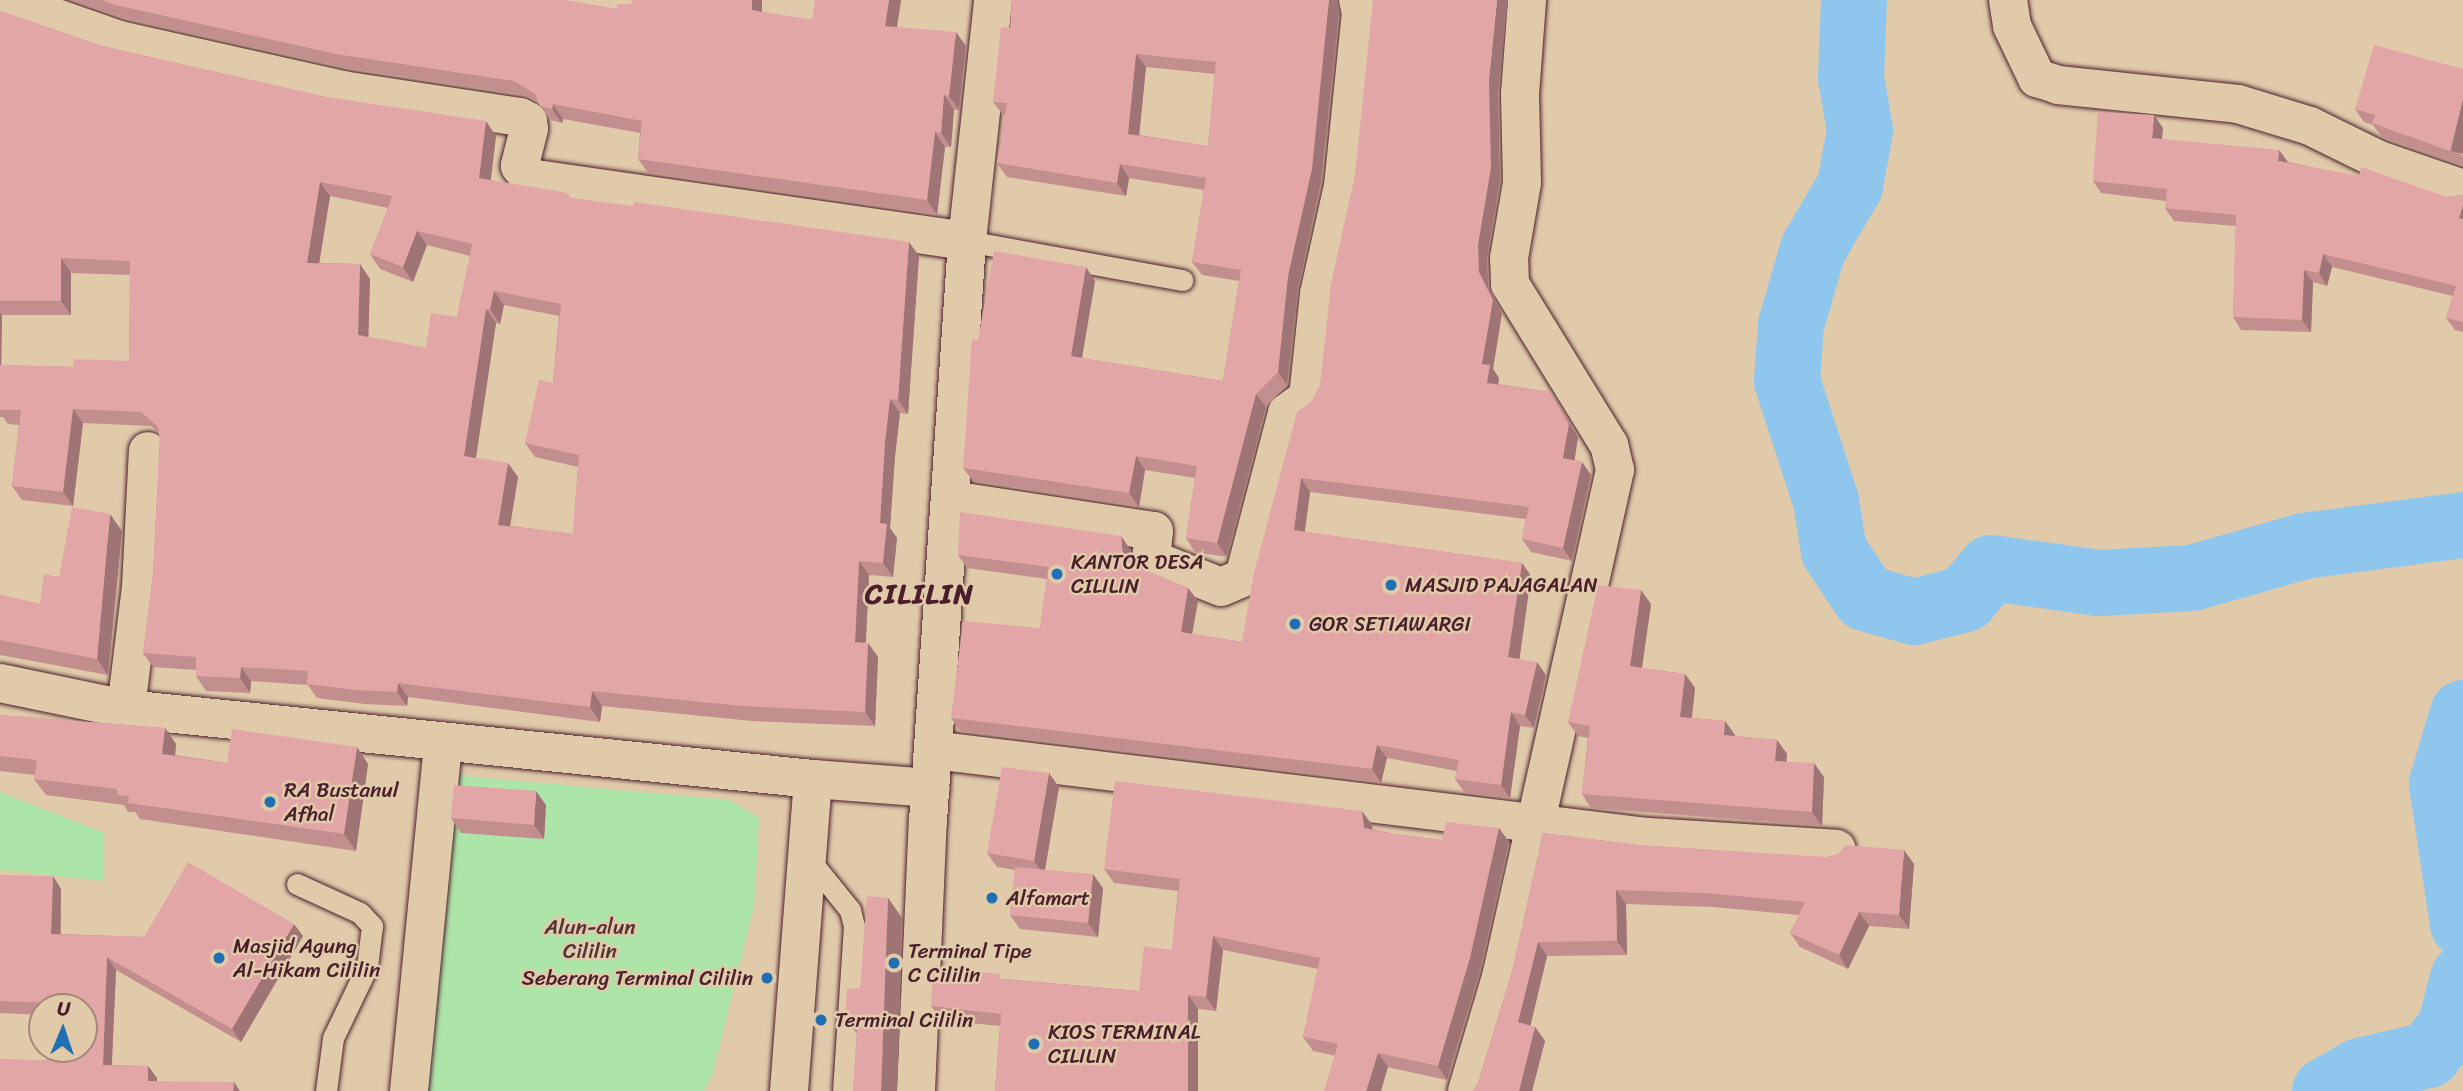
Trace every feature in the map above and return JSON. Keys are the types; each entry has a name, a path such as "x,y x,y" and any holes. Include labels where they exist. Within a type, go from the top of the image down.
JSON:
{"street":[{"path":"5,0 119,40 342,90 520,117 527,121 529,129 520,166 529,178 967,241"},
{"path":"916,1091 933,750 967,241 993,0"},
{"path":"951,500 1153,531 1151,559 1221,587 1244,577 1287,413 1308,397 1319,294 1343,186 1361,13 1358,0"},
{"path":"1467,1091 1501,977 1615,470 1609,445 1510,284 1508,258 1522,183 1520,94 1527,0"},
{"path":"2008,0 2012,26 2037,78 2058,85 2238,104 2310,126 2379,160 2463,189"},
{"path":"126,709 141,587 148,451"},
{"path":"0,683 126,709 813,779 931,788"},
{"path":"409,1091 443,742"},
{"path":"933,750 1426,812 1535,820 1648,837 1837,849"},
{"path":"789,1091 813,779"}],"lane":[{"path":"967,241 1182,280"},
{"path":"807,858 850,910 854,926 843,1091"},
{"path":"298,884 360,913 372,926 368,967 332,1038 326,1091"}],"green space":[{"name":"Alun-alun Cililin","path":"453,775 729,800 759,818 754,907 712,1076 704,1091 424,1091"},
{"path":"0,792 104,833 103,881 0,870"}],"building":[{"path":"102,0 564,0 617,9 617,4 631,4 632,0 752,0 752,10 812,20 815,0 889,0 885,26 956,32 949,96 944,95 941,133 935,132 927,200 638,159 642,121 553,104 552,109 540,106 535,94 514,81 336,54"},
{"path":"1012,0 1329,0 1312,169 1288,276 1278,372 1256,394 1217,543 1186,538 1197,466 1136,456 1129,493 963,468 972,339 978,340 994,251 1086,267 1071,356 1223,381 1241,270 1192,262 1206,178 1120,164 1117,183 997,163 1007,103 993,102 1001,27 1010,28","holes":["1136,54 1216,62 1208,146 1128,134"]},
{"path":"1373,0 1497,0 1489,79 1491,168 1478,245 1479,272 1493,300 1482,364 1490,365 1487,383 1550,392 1569,424 1563,458 1582,462 1563,548 1522,539 1529,507 1301,478 1294,530 1522,563 1508,657 1537,662 1525,715 1511,712 1501,785 1455,779 1459,760 1377,745 1372,769 951,718 963,621 1040,628 1049,567 958,555 960,512 1121,536 1123,556 1133,565 1188,588 1181,632 1242,642 1254,573 1297,412 1312,401 1320,386 1331,284 1355,175"},
{"path":"0,11 102,46 327,97 486,121 479,178 567,193 571,198 633,206 634,202 909,242 898,400 890,399 885,442 880,523 887,524 883,563 859,561 855,642 868,643 865,712 742,706 592,691 590,707 398,683 397,692 355,690 307,684 308,671 241,667 240,678 196,676 196,657 143,653 153,574 160,438 157,426 141,412 73,409 63,492 12,486 21,410 0,410 0,365 73,367 74,359 129,361 130,261 61,258 61,301 0,301","holes":["320,182 392,196 370,254 403,267 417,231 472,244 457,317 431,313 426,348 358,335 360,264 307,263","494,291 561,304 553,383 539,380 525,443 579,455 573,534 498,525 508,463 464,456 486,309 490,309"]},
{"path":"2374,45 2463,69 2463,99 2450,151 2463,154 2463,157 2372,123 2375,115 2355,109"},
{"path":"2098,112 2154,115 2152,138 2279,150 2278,161 2359,176 2361,167 2447,197 2463,195 2459,218 2463,219 2463,322 2446,318 2456,286 2323,254 2319,273 2304,270 2302,320 2233,317 2236,215 2165,208 2167,189 2093,181"},
{"path":"72,507 110,514 97,659 0,640 0,595 40,604 44,574 59,577"},
{"path":"1598,585 1641,590 1630,666 1685,674 1680,717 1725,721 1724,735 1777,740 1775,761 1814,763 1812,812 1582,794 1590,726 1568,722"},
{"path":"0,715 165,728 162,754 227,763 232,729 357,747 344,834 128,803 129,796 117,795 117,789 34,779 37,760 0,756"},
{"path":"1002,767 1049,773 1034,861 987,853"},
{"path":"1115,781 1362,811 1364,828 1442,840 1446,822 1499,828 1470,958 1438,1066 1378,1053 1366,1091 1324,1091 1338,1044 1303,1037 1320,958 1213,936 1206,997 1188,995 1188,1091 995,1091 1001,1014 931,1006 933,967 1000,974 1000,979 1139,991 1144,946 1172,950 1180,879 1104,869"},
{"path":"454,785 536,791 534,825 451,818"},
{"path":"1543,833 1637,845 1826,857 1838,854 1846,845 1904,850 1899,915 1859,912 1839,955 1790,933 1805,902 1704,893 1616,890 1617,941 1538,942 1518,1022 1535,1027 1519,1091 1473,1091 1478,1083 1513,968"},
{"path":"188,862 294,924 232,1029 107,957 103,1065 148,1066 148,1081 234,1082 233,1091 0,1091 0,1059 28,1060 28,1063 98,1063 98,993 28,993 28,1002 0,1001 0,875 53,876 51,934 144,937"},
{"path":"1015,867 1093,874 1088,923 1010,915"},
{"path":"867,896 888,898 881,1091 853,1091 858,1018 845,1017 847,989 860,988"}],"waterway":[{"path":"1854,0 1851,78 1860,130 1850,186 1813,249 1791,325 1787,381 1826,501 1834,551 1865,598 1914,612 1965,599 1991,568 2099,583 2192,578 2304,546 2463,525"},
{"path":"2463,713 2442,784 2463,924"},
{"path":"2325,1091 2360,1071 2428,1055 2450,1028 2463,978"}],"place":[{"name":"KANTOR DESA CILILIN","path":"1057,574"},
{"name":"MASJID PAJAGALAN","path":"1391,585"},
{"name":"GOR SETIAWARGI","path":"1295,624"},
{"name":"RA Bustanul Afhal","path":"270,802"},
{"name":"Alfamart","path":"992,898"},
{"name":"Masjid Agung Al-Hikam Cililin","path":"219,958"},
{"name":"Terminal Tipe C Cililin","path":"894,963"},
{"name":"Seberang Terminal Cililin","path":"767,978"},
{"name":"Terminal Cililin","path":"821,1020"},
{"name":"KIOS TERMINAL CILILIN","path":"1034,1044"}],"district":[{"name":"CILILIN","path":"920,594"}]}
